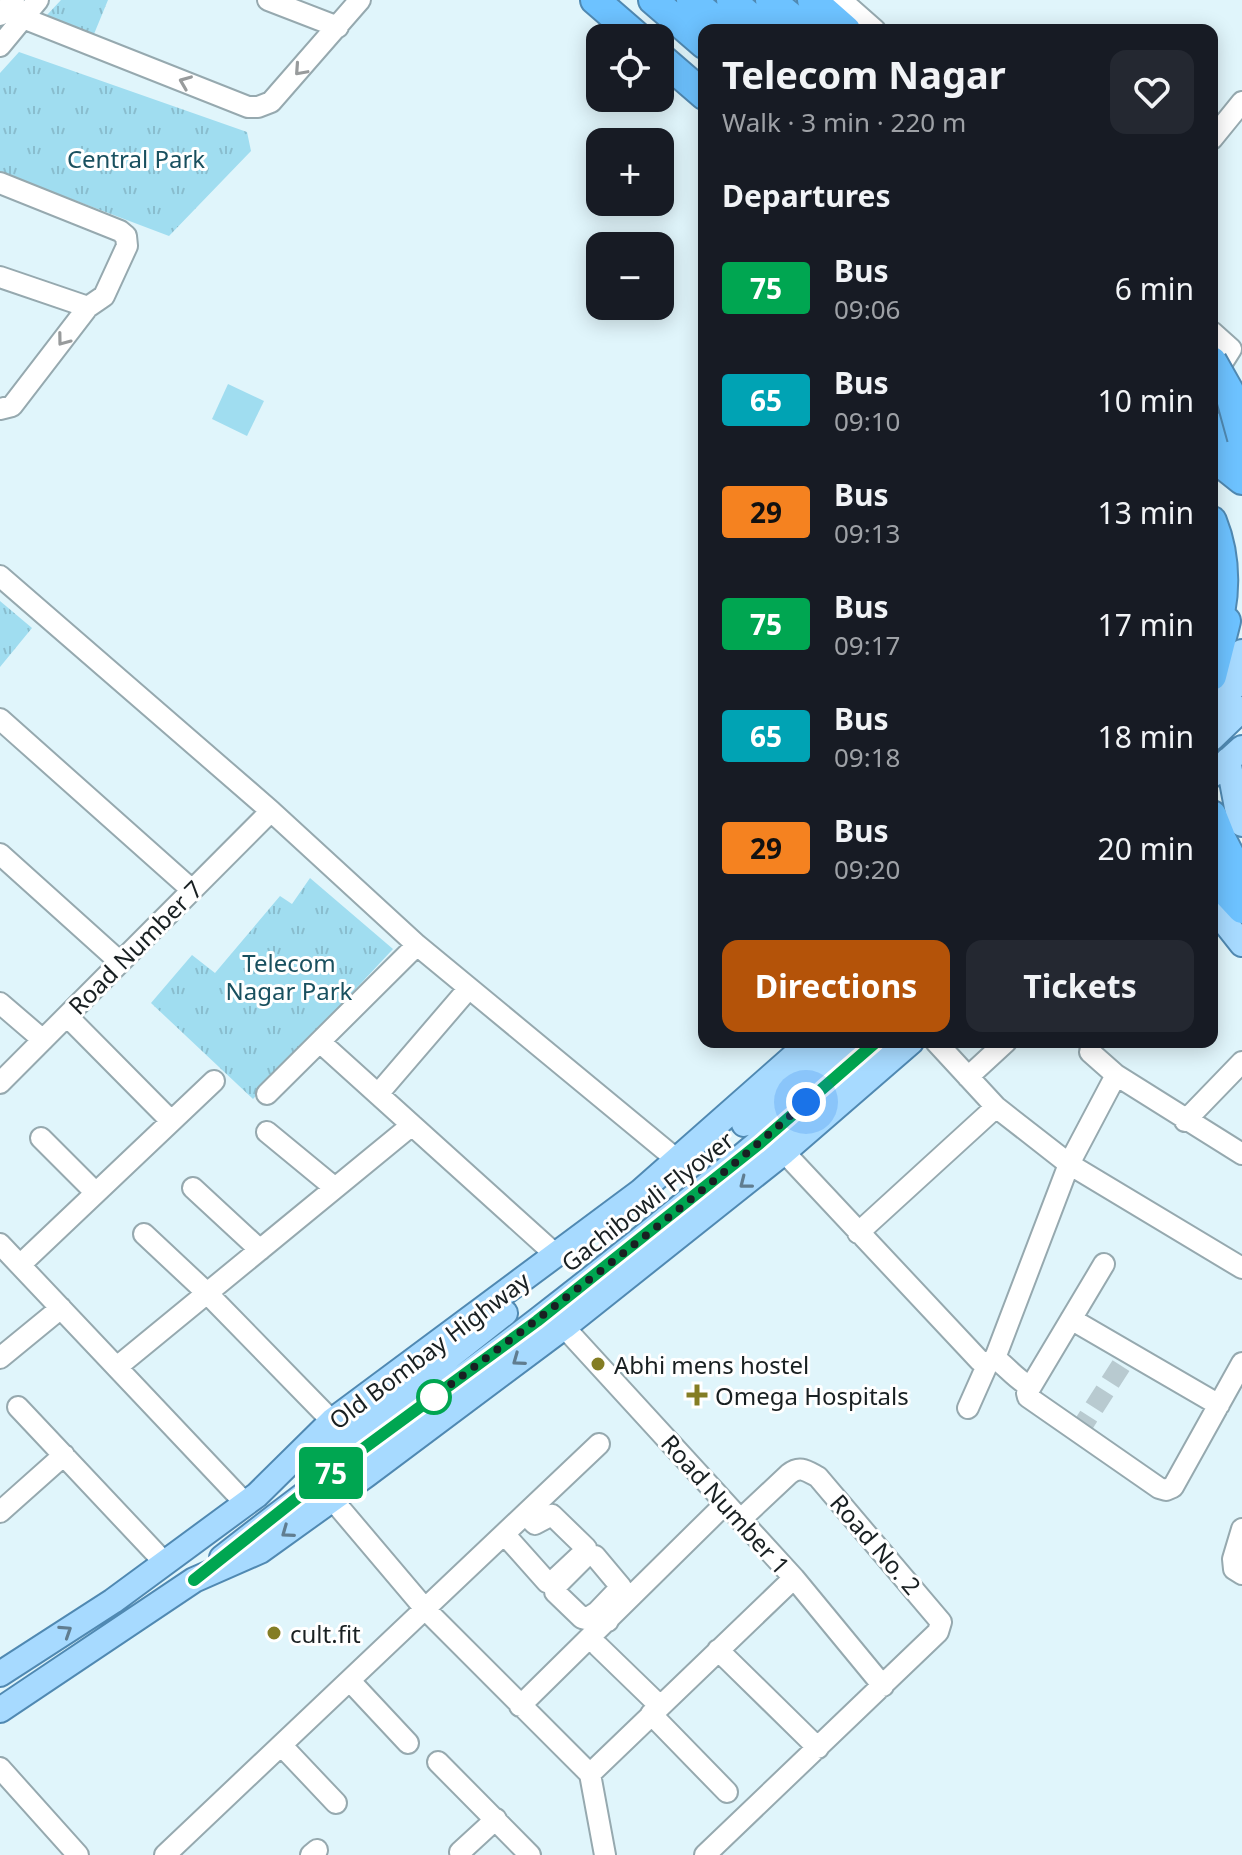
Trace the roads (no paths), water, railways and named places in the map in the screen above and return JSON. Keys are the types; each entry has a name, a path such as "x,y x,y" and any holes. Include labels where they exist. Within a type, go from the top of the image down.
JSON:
{"highway":[{"path":"595,0 623,24"},
{"path":"653,0 698,39"},
{"path":"691,0 720,24"},
{"path":"731,0 758,24"},
{"path":"770,0 800,24"},
{"path":"812,0 839,24"},
{"path":"674,69 698,90"},
{"path":"1228,350 1229,391 1242,438"},
{"path":"1218,396 1242,417"},
{"path":"1218,431 1242,451"},
{"path":"1218,461 1242,480"},
{"path":"1218,481 1242,499"},
{"path":"1218,536 1223,570 1218,616"},
{"path":"1218,654 1242,559"},
{"path":"1218,830 1242,879"},
{"path":"1218,878 1242,909"}],"main road":[{"path":"1218,673 1242,652"},
{"path":"1218,702 1242,679"},
{"path":"1218,732 1242,709"},
{"path":"1227,761 1242,824"},
{"path":"1218,914 1242,944"},
{"name":"Old Bombay Highway","path":"0,1674 113,1601 251,1499 332,1421 640,1192 803,1048"},
{"name":"Gachibowli Flyover","path":"251,1499 313,1486 416,1383 677,1180 833,1048"},
{"name":"Gachibowli Flyover","path":"0,1710 194,1580 313,1486 537,1321 749,1152 869,1048"},
{"path":"313,1486 564,1327 784,1152 904,1048"}],"street":[{"path":"8,9 38,0"},
{"path":"268,0 338,27"},
{"path":"8,9 248,107 258,107 271,102 360,0"},
{"path":"841,0 868,24"},
{"path":"0,46 8,9"},
{"path":"1218,132 1242,103"},
{"path":"0,183 120,231 126,236 127,246 104,296 88,307 12,406 0,409"},
{"path":"0,277 88,307"},
{"path":"1218,368 1228,350"},
{"path":"0,576 271,811 417,945 676,1159"},
{"path":"0,719 192,890"},
{"name":"Road Number 7","path":"0,1083 271,811"},
{"path":"0,854 120,962"},
{"path":"267,1094 417,945"},
{"path":"378,1094 469,988"},
{"path":"0,1003 43,1040"},
{"path":"67,1016 171,1121"},
{"path":"320,1042 556,1255"},
{"path":"941,1048 996,1107 1069,1164 1242,1268"},
{"path":"968,1077 999,1048"},
{"path":"1090,1052 1116,1075 1242,1154"},
{"path":"1185,1121 1242,1062"},
{"path":"968,1408 996,1363 1069,1164 1116,1075"},
{"path":"20,1265 214,1081"},
{"path":"858,1233 996,1107"},
{"path":"117,1367 412,1125"},
{"path":"267,1132 335,1188"},
{"path":"41,1138 96,1193"},
{"path":"784,1152 980,1361 996,1363 1009,1373 1032,1382"},
{"path":"193,1188 260,1250"},
{"path":"144,1234 207,1293 332,1421"},
{"path":"0,1244 117,1367 251,1499"},
{"path":"1104,1264 1032,1382 1028,1397 1166,1490 1173,1487 1242,1363"},
{"path":"0,1358 61,1308"},
{"path":"1071,1319 1219,1405"},
{"name":"Road Number 1","path":"564,1327 794,1578 883,1686"},
{"path":"18,1407 164,1562"},
{"path":"165,1855 426,1610 510,1541 599,1444"},
{"path":"0,1512 64,1455"},
{"name":"Road No. 2","path":"740,1520 795,1469 805,1469 818,1477 936,1613 941,1622 938,1632 883,1686"},
{"path":"313,1486 426,1610 590,1774 604,1854"},
{"path":"520,1706 602,1616 725,1504"},
{"path":"510,1541 547,1582 553,1581 584,1552 586,1548 552,1515 530,1520"},
{"path":"1242,1529 1233,1559 1234,1569 1242,1574"},
{"path":"590,1774 794,1578"},
{"path":"598,1646 727,1792"},
{"path":"718,1650 818,1748"},
{"path":"350,1681 408,1743"},
{"path":"705,1855 883,1686"},
{"path":"282,1746 336,1803"},
{"path":"438,1762 530,1855"},
{"path":"0,1768 78,1855"},
{"path":"460,1852 496,1819"}],"tunnel":[{"path":"1078,1433 1129,1353"}],"place":[{"name":"Abhi mens hostel","path":"598,1364"},
{"name":"Omega Hospitals","path":"697,1395"},
{"name":"cult.fit","path":"274,1633"}],"park label":[{"name":"Central Park","path":"136,158"},
{"name":"Telecom Nagar Park","path":"289,976"}]}
